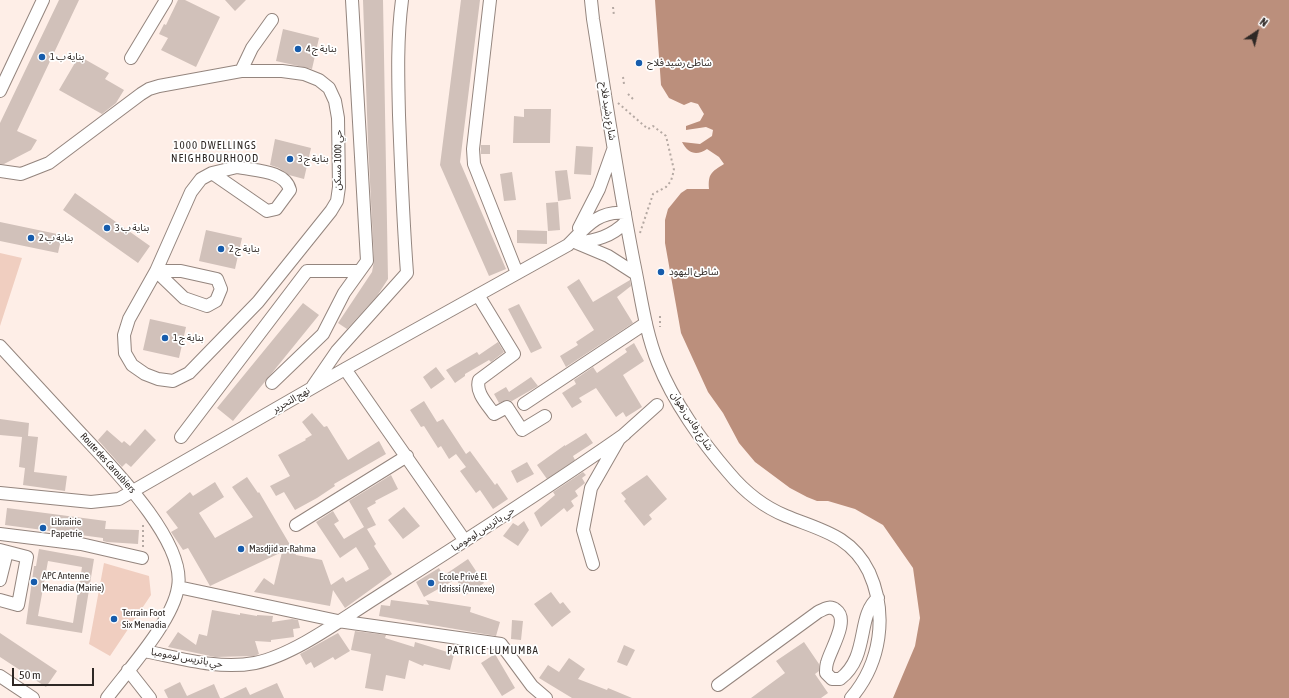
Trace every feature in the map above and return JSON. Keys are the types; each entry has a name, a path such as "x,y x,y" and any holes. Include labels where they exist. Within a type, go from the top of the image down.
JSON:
{"street":[{"path":"0,91 43,0"},
{"path":"131,58 166,0"},
{"path":"272,383 323,334 344,293 367,261 352,0"},
{"path":"312,388 337,351 407,273 402,195 399,100 398,29 402,0"},
{"path":"490,0 473,149 474,164 518,273"},
{"name":"شارع رشيد فلاح","path":"591,0 592,19 625,218"},
{"path":"240,71 252,48 272,20"},
{"name":"حي 1000 مسكن","path":"0,171 21,174 49,163 149,89 240,71 282,71 304,74 319,80 329,88 335,101 338,118 339,187 336,201 321,224 258,302 189,372 173,380 158,379 145,374 132,365 125,353 124,335 129,319 156,271 191,192 201,179 212,173 237,167 280,176 288,182 290,190 276,210 267,211 212,173"},
{"path":"614,149 599,188 573,242 608,256 636,274"},
{"name":"نهج التحرير","path":"0,493 91,502 119,499 345,369 573,242 597,218 610,213 625,218 613,233 605,237 573,242"},
{"name":"شارع رفاس زهوان","path":"625,218 646,323 654,353 667,383 699,434 730,474 752,496 785,516 842,539 854,550 869,572 878,598 880,623 874,659 863,682 850,698"},
{"path":"156,271 181,271 217,279 221,289 216,301 207,306 184,298 156,271"},
{"path":"181,437 307,272 359,271"},
{"path":"478,295 514,354 479,380 477,385 478,391 494,414 507,407 522,430 546,416"},
{"path":"524,404 646,323"},
{"name":"Route des Caroubiers","path":"0,346 134,490 166,539 175,557 179,571 178,587 174,602 144,651 107,698"},
{"path":"345,369 465,541"},
{"name":"حي باتريس لومومبا","path":"593,564 584,530 591,488 619,439 657,405"},
{"name":"حي باتريس لومومبا","path":"144,651 215,665 245,665 273,658 294,648 465,541 567,475 625,434"},
{"path":"296,525 407,456"},
{"path":"0,534 81,544 142,558"},
{"path":"0,580 4,551 27,557 18,605 0,600"},
{"path":"178,587 338,621 501,644 532,686 546,698"},
{"path":"718,684 818,612 827,608 833,608 838,611 842,620 827,663 826,673 832,679 840,679 848,673 858,657 870,606 878,598"},
{"path":"128,670 150,698"},
{"path":"0,676 33,698"}],"path":[{"path":"613,7 614,16"},
{"path":"623,77 624,84"},
{"path":"628,94 632,100"},
{"path":"616,101 643,126 648,129 653,126 666,136 674,170 668,185 654,194 639,236"},
{"path":"660,316 660,327"},
{"path":"142,558 144,523 153,520"}],"shaded area":[{"path":"655,0 1289,0 1289,698 893,698 915,646 920,618 913,568 883,525 855,509 828,501 817,501 807,497 790,488 755,462 739,443 723,413 708,392 681,333 665,243 665,220 668,209 681,193 687,189 709,189 711,174 724,164 719,157 707,149 700,153 693,153 684,146 682,142 700,144 712,136 713,130 706,127 686,130 686,126 700,121 704,114 698,104 691,102 684,105 669,98 661,85"},
{"path":"0,253 22,258 0,326"},
{"name":"Terrain Foot Six Menadia","path":"104,563 149,576 151,595 110,656 89,644"}],"building":[{"name":"بناية ب 1","path":"59,0 79,0 17,131 37,140 31,150 4,164 0,164 0,123"},
{"path":"178,0 185,0 220,17 196,67 161,50 168,38 159,34 164,24 166,25"},
{"path":"225,0 246,0 235,11"},
{"path":"363,0 383,0 388,279 377,296 347,329 338,323 372,272 374,261"},
{"path":"461,0 480,0 460,162 506,269 489,276 440,165"},
{"name":"بناية ج 4","path":"283,29 319,38 312,69 276,61"},
{"path":"79,56 109,73 105,79 124,90 116,103 102,114 59,90"},
{"path":"524,109 551,109 550,143 513,143 514,116 524,117"},
{"name":"بناية ج 3","path":"275,139 311,148 304,179 289,175 279,168 270,165"},
{"path":"481,145 490,145 490,154 481,154"},
{"path":"576,146 593,147 591,175 574,174"},
{"path":"567,170 571,199 558,201 555,171"},
{"path":"512,172 516,200 504,201 500,174"},
{"name":"بناية ب 3","path":"75,193 150,246 138,263 63,210"},
{"path":"558,202 560,230 548,231 546,203"},
{"name":"بناية ب 2","path":"0,222 62,235 58,253 0,241"},
{"name":"بناية ج 2","path":"206,230 242,238 235,269 199,261"},
{"path":"517,230 547,231 547,244 517,243"},
{"path":"579,279 593,302 630,280 631,286 617,297 633,323 566,367 560,356 578,345 576,342 594,330 567,287"},
{"path":"303,303 319,315 233,421 217,408"},
{"path":"519,304 542,348 531,353 508,309"},
{"name":"بناية ج 1","path":"150,319 186,327 179,358 143,350"},
{"path":"498,342 504,352 491,362 489,360 465,374 465,376 455,383 446,370 477,352 479,355"},
{"path":"634,343 644,361 623,375 642,407 626,417 623,412 616,417 596,388 579,398 582,402 572,408 562,393 576,384 574,380 593,367 597,373 627,352 625,349"},
{"path":"436,367 445,379 431,389 423,377"},
{"path":"531,377 538,386 512,401 507,400 499,403 494,394 506,387 509,392"},
{"path":"424,401 437,422 443,419 466,454 470,451 495,485 497,483 508,499 493,509 480,490 476,493 460,471 466,467 456,454 449,459 441,446 438,448 424,426 421,427 410,410"},
{"path":"312,413 324,427 327,426 348,460 379,441 386,454 334,484 335,486 317,498 295,510 284,492 276,496 270,486 290,476 278,455 306,440 305,439 312,435 302,422"},
{"path":"0,419 29,423 28,436 38,437 34,472 67,476 65,491 23,485 25,468 19,467 22,437 0,435"},
{"path":"145,429 156,440 131,467 126,463 122,467 98,440 107,430 122,443 124,441 130,446"},
{"path":"586,433 593,443 573,456 575,460 547,479 537,465 565,445"},
{"path":"527,462 534,474 517,483 511,471"},
{"path":"583,472 586,475 582,478 585,483 575,491 578,496 571,501 574,506 567,512 564,508 541,527 534,513 555,495 553,492"},
{"path":"391,475 398,489 375,501 376,503 367,508 376,525 367,529 376,544 374,546 392,574 345,608 333,590 330,606 254,592 264,578 274,585 282,552 210,586 188,548 183,550 171,532 178,528 166,512 190,492 193,496 215,482 224,497 199,513 215,538 253,517 232,487 247,477 258,493 259,492 296,555 322,560 331,585 343,577 346,582 369,569 356,547 340,558 316,522 333,511 339,521 334,524 344,539 364,527 349,501"},
{"path":"647,475 667,499 649,515 652,519 644,526 624,501 626,499 621,493"},
{"path":"404,507 420,526 403,539 388,520"},
{"path":"7,508 106,521 105,529 139,530 138,544 107,542 103,541 103,538 5,525"},
{"path":"524,521 529,530 518,546 503,536 513,523 518,526"},
{"path":"39,549 94,559 82,633 26,624 34,566 36,566","holes":["48,561 82,567 73,623 38,616"]},
{"path":"468,559 484,583 466,595 456,579 424,597 416,582 439,568 443,576"},
{"path":"551,592 560,604 563,602 571,612 552,627 534,604"},
{"path":"391,600 429,605 426,600 471,607 470,612 500,622 496,636 379,616 381,605 390,606"},
{"path":"212,610 240,615 240,613 257,616 273,616 272,622 292,619 298,620 300,628 293,629 294,637 271,640 271,642 255,641 259,654 254,656 215,657 168,647 178,632 196,645 199,634 207,636"},
{"path":"512,620 523,621 521,640 511,639"},
{"path":"355,631 386,635 385,638 414,647 415,642 454,654 450,670 424,664 423,666 409,660 405,679 386,675 383,691 365,688 371,654 351,650"},
{"path":"0,633 57,671 46,687 0,657"},
{"path":"338,633 350,651 335,660 333,657 314,668 311,662 306,665 300,654"},
{"path":"804,642 819,664 819,671 815,674 828,693 821,698 751,698 785,673 776,661"},
{"path":"624,645 635,650 627,666 617,662"},
{"path":"495,654 515,688 502,696 481,663"},
{"path":"569,658 585,669 578,679 607,690 608,688 632,698 572,698 539,678 548,665 559,672"},
{"path":"180,682 187,696 214,684 220,698 168,698 164,690"},
{"path":"277,683 284,698 223,698 246,687 250,695"}],"place":[{"name":"بناية ج 4","path":"298,49"},
{"name":"بناية ب 1","path":"42,57"},
{"name":"شاطئ رشيد فلاح","path":"639,63"},
{"name":"بناية ج 3","path":"290,159"},
{"name":"بناية ب 3","path":"107,228"},
{"name":"بناية ب 2","path":"31,238"},
{"name":"بناية ج 2","path":"221,249"},
{"name":"شاطئ اليهود","path":"661,272"},
{"name":"بناية ج 1","path":"165,338"},
{"name":"Librairie Papetrie","path":"43,528"},
{"name":"Masdjid ar-Rahma","path":"241,549"},
{"name":"APC Antenne Menadia (Mairie)","path":"34,582"},
{"name":"Ecole Privé El Idrissi (Annexe)","path":"431,583"},
{"name":"Terrain Foot Six Menadia","path":"114,619"}],"district":[{"name":"1000 DWELLINGS NEIGHBOURHOOD","path":"215,152"},
{"name":"PATRICE LUMUMBA","path":"493,651"}]}
